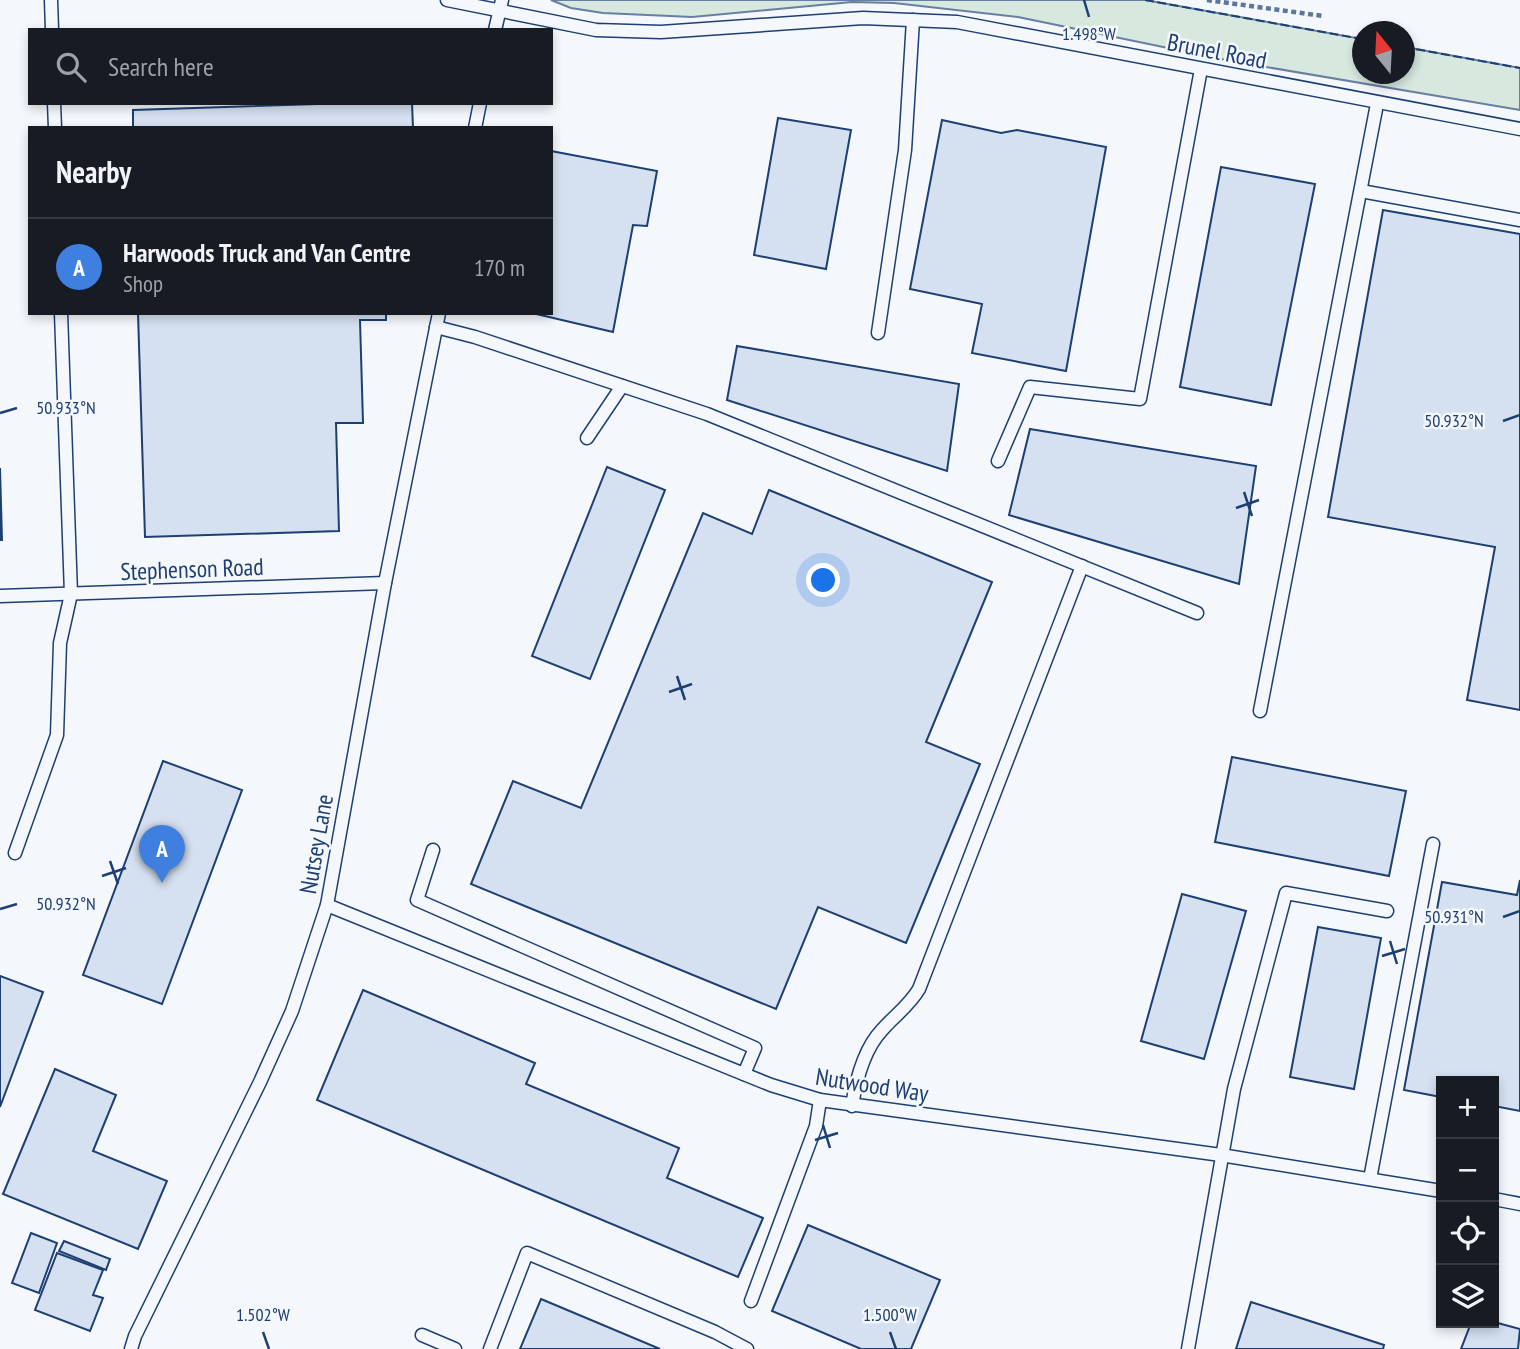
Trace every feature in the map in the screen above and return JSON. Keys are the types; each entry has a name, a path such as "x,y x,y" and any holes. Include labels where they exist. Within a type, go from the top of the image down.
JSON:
{"lane":[{"path":"51,0 52,28"},
{"name":"Brunel Road","path":"447,0 500,5 609,31 661,32 863,18 957,22 1377,104 1520,129"},
{"path":"495,28 500,5"},
{"path":"878,334 905,150 913,20"},
{"path":"998,461 1030,387 1140,398 1201,69"},
{"path":"1260,711 1377,104"},
{"path":"54,105 55,126"},
{"path":"475,126 480,105"},
{"path":"1361,191 1520,220"},
{"path":"15,853 57,734 60,643 71,594 61,315"},
{"name":"Nutsey Lane","path":"131,1349 292,1011 327,905 384,583 439,315"},
{"path":"436,327 475,337 707,414 1198,613"},
{"path":"587,438 622,386"},
{"path":"852,1106 858,1076 874,1039 910,1004 919,989 1082,566"},
{"name":"Stephenson Road","path":"0,596 384,583"},
{"path":"1370,1179 1433,844"},
{"path":"433,850 417,900 755,1048 744,1074"},
{"path":"1188,1349 1234,1089 1286,893 1387,911"},
{"name":"Nutwood Way","path":"327,905 771,1085 820,1100 1221,1155 1436,1190"},
{"path":"751,1301 816,1126 820,1100"},
{"path":"1499,1200 1520,1204"},
{"path":"490,1349 527,1253 715,1332 747,1349"},
{"path":"422,1335 455,1349"}],"path":[{"path":"1207,0 1323,16"}],"shaded area":[{"path":"551,0 1145,0 1352,37 1352,82 1231,61 1018,17 894,3 852,2 692,17 603,13 571,8"},
{"path":"1415,49 1520,68 1520,110 1367,84 1415,84"}],"building":[{"path":"287,105 412,105 413,126 133,126 133,110"},
{"path":"778,118 851,130 826,269 754,255"},
{"path":"942,120 1001,133 1017,130 1106,147 1066,371 972,353 982,304 910,289"},
{"path":"553,151 657,171 647,226 633,225 613,332 541,315 553,315"},
{"path":"1221,167 1315,184 1271,405 1180,387"},
{"path":"1383,210 1520,234 1520,710 1467,700 1495,547 1328,517"},
{"path":"138,315 386,315 386,320 360,320 363,423 336,423 339,531 145,537"},
{"path":"737,346 959,384 947,471 727,400"},
{"path":"1030,429 1256,466 1239,584 1009,515"},
{"path":"607,467 665,490 590,679 532,656"},
{"path":"0,468 2,540 0,540"},
{"path":"769,490 992,582 926,742 980,764 906,943 818,907 776,1009 471,884 513,781 581,808 703,513 752,534"},
{"path":"1232,757 1406,791 1389,876 1215,842"},
{"path":"163,761 242,790 162,1004 83,975"},
{"path":"1520,880 1520,1111 1499,1107 1499,1076 1436,1076 1436,1096 1404,1090 1442,882 1517,895"},
{"path":"1182,894 1246,911 1204,1059 1141,1041"},
{"path":"1318,927 1381,938 1354,1089 1290,1077"},
{"path":"0,976 43,992 0,1107"},
{"path":"363,990 535,1063 526,1084 679,1148 667,1178 763,1218 738,1277 317,1100"},
{"path":"55,1069 116,1095 93,1151 167,1181 138,1249 3,1194"},
{"path":"808,1225 940,1280 911,1349 861,1349 772,1311"},
{"path":"31,1233 57,1243 39,1293 12,1283"},
{"path":"64,1241 110,1259 106,1270 59,1251"},
{"path":"57,1253 103,1270 93,1295 103,1298 90,1331 35,1310"},
{"path":"541,1299 660,1349 520,1349"},
{"path":"1251,1302 1384,1345 1383,1349 1236,1349"},
{"path":"1499,1323 1520,1329 1518,1349 1461,1349 1469,1328 1499,1328"}],"fence":[{"path":"1145,0 1352,37"},
{"path":"1415,49 1520,68"}],"place":[{"name":"Harwoods Truck and Van Centre","path":"162,883"}]}
